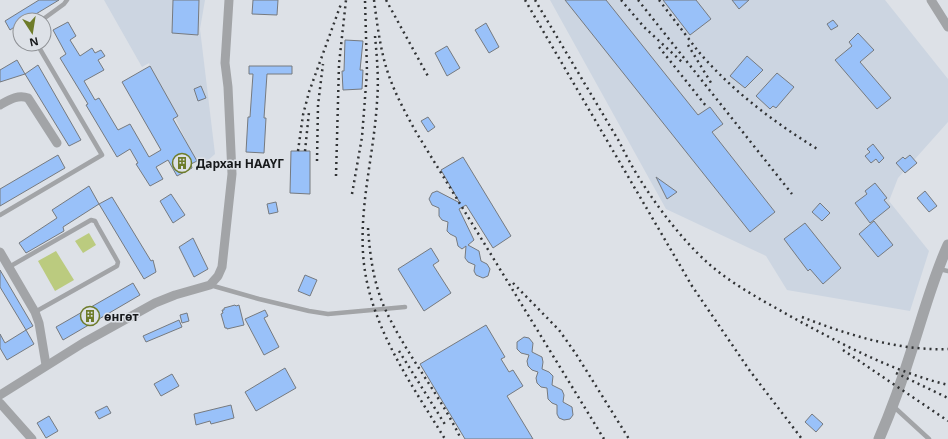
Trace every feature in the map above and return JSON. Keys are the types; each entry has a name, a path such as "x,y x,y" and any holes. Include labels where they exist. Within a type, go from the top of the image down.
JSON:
{"street":[{"path":"0,395 46,365 155,303 175,295 210,285 218,276 222,267 232,174 228,87 225,64 230,0"},
{"path":"931,0 948,27"},
{"path":"0,105 14,98 23,96 28,98 57,143"},
{"path":"880,439 943,270 948,245"},
{"path":"0,252 35,312 39,324 46,365"},
{"path":"0,404 32,439"}],"lane":[{"path":"52,13 67,0"},
{"path":"0,215 102,155 42,52"},
{"path":"9,267 91,220 95,221 118,262 116,266 35,312"},
{"path":"210,285 266,301 328,314 405,307"},
{"path":"893,406 930,439"}],"shaded area":[{"path":"104,0 205,0 200,29 215,154 199,168 149,63 142,67"},
{"path":"550,0 885,0 948,79 948,122 898,178 889,201 929,251 910,311 787,290 766,256 666,209"}],"green space":[{"path":"89,233 96,245 83,253 75,241"},
{"path":"56,251 74,280 55,291 38,261"}],"building":[{"path":"39,0 59,0 39,12 20,12"},
{"path":"173,0 199,0 198,35 172,33"},
{"path":"253,0 278,0 277,15 252,14"},
{"path":"565,0 606,0 698,115 710,107 723,124 712,132 775,212 750,232"},
{"path":"663,0 696,0 711,19 690,35"},
{"path":"732,0 749,0 739,9"},
{"path":"12,17 12,29 10,30 5,21"},
{"path":"833,20 838,26 831,30 827,24"},
{"path":"68,22 76,36 70,40 80,56 92,48 95,53 101,50 105,56 98,60 104,70 84,81 95,100 99,98 118,130 130,124 149,157 161,150 122,82 150,66 178,116 173,119 197,161 191,164 192,168 177,176 168,160 156,167 163,179 150,186 136,164 138,163 130,149 117,157 86,105 88,104 60,58 66,54 53,30"},
{"path":"486,23 499,47 489,53 475,30"},
{"path":"858,33 874,50 860,62 891,98 877,109 835,60 852,46 849,42"},
{"path":"345,40 363,41 360,70 363,70 362,89 343,90 342,71 344,71"},
{"path":"447,46 460,68 447,76 435,53"},
{"path":"747,56 763,70 745,88 730,76"},
{"path":"17,60 25,74 0,82 0,70"},
{"path":"38,65 81,140 69,146 25,74"},
{"path":"249,66 292,66 292,74 267,74 264,118 266,118 264,153 246,152 253,74 249,74"},
{"path":"777,73 794,87 776,108 773,106 770,109 756,96"},
{"path":"201,86 206,98 198,101 194,89"},
{"path":"428,117 435,127 428,132 421,121"},
{"path":"873,144 884,158 879,163 876,159 871,163 865,156 870,152 867,149"},
{"path":"291,151 310,151 310,194 290,193"},
{"path":"58,155 65,168 0,206 0,189"},
{"path":"910,155 917,163 905,173 896,163 903,157 905,159"},
{"path":"463,157 511,236 493,248 466,205 459,209 474,240 468,245 479,251 481,261 487,264 490,269 488,276 483,278 476,275 474,271 475,265 468,262 465,258 466,246 462,249 458,246 456,237 447,231 448,222 442,220 439,216 439,208 432,205 429,199 432,193 437,191 460,203 441,170"},
{"path":"656,177 677,192 667,199"},
{"path":"875,183 887,198 884,200 890,207 870,223 855,203 867,194 865,191"},
{"path":"89,186 99,204 63,227 64,231 26,253 19,243 57,218 52,210"},
{"path":"925,191 937,206 929,212 917,198"},
{"path":"171,194 185,215 173,223 160,201"},
{"path":"112,197 151,261 153,260 156,272 144,279 99,204"},
{"path":"276,202 278,212 269,214 267,204"},
{"path":"820,203 830,213 822,221 812,212"},
{"path":"874,221 893,245 878,257 859,234"},
{"path":"805,223 841,268 823,284 810,269 808,271 784,239"},
{"path":"193,238 208,269 194,277 179,247"},
{"path":"431,248 439,261 433,265 451,293 424,311 398,269"},
{"path":"0,270 33,326 26,330 0,287"},
{"path":"305,275 317,280 310,296 298,291"},
{"name":"өнгөт","path":"133,283 140,295 63,340 56,327"},
{"path":"239,305 244,325 227,329 225,328 221,314 223,313 222,310"},
{"path":"265,310 268,316 264,318 279,347 264,355 245,319"},
{"path":"187,313 189,321 182,323 180,315"},
{"path":"179,320 182,327 146,342 143,336"},
{"path":"486,325 505,357 501,359 509,372 513,370 523,386 507,396 533,439 465,439 420,364"},
{"path":"26,330 34,344 7,360 0,348 0,334 5,343"},
{"path":"524,337 529,338 533,343 532,352 542,357 542,369 549,372 553,376 552,385 562,390 564,395 563,402 572,407 573,415 570,419 564,420 559,418 557,414 557,405 548,399 547,388 541,387 537,383 536,378 538,372 532,370 528,366 527,361 529,355 521,353 517,349 517,342"},
{"path":"285,368 296,388 256,411 245,392"},
{"path":"172,374 179,386 161,396 154,384"},
{"path":"231,405 234,418 211,424 210,421 196,425 194,414"},
{"path":"107,406 111,413 99,419 95,412"},
{"path":"812,414 823,424 816,432 805,422"},
{"path":"49,416 58,431 46,438 37,423"}],"railway":[{"path":"336,176 339,64 346,0"},
{"path":"352,194 362,137 367,72 365,0"},
{"path":"374,0 379,35 387,70 393,86 416,132 604,439"},
{"path":"386,0 429,78"},
{"path":"525,0 692,286 750,371 802,439"},
{"path":"535,0 647,191 671,223 696,252 718,272 748,292 828,337 867,356 907,372 948,385"},
{"path":"621,0 644,27 683,63"},
{"path":"638,0 792,194"},
{"path":"659,0 698,51 725,80 786,129 819,150"},
{"path":"298,151 303,115 309,92 341,4"},
{"path":"375,36 378,69 378,94 365,196 363,253 366,278 381,327 392,350 445,439"},
{"path":"688,45 713,86"},
{"path":"659,47 706,106"},
{"path":"317,161 318,105 323,64"},
{"path":"305,151 309,112"},
{"path":"368,228 373,272 387,313 404,345 444,407 461,439"},
{"path":"513,283 559,330 576,354 629,439"},
{"path":"802,317 855,336 911,347 948,349"},
{"path":"843,350 948,421"},
{"path":"399,351 446,426"},
{"path":"896,373 948,398"}],"place":[{"name":"Дархан НААҮГ","path":"182,163"},
{"name":"өнгөт","path":"90,316"}]}
